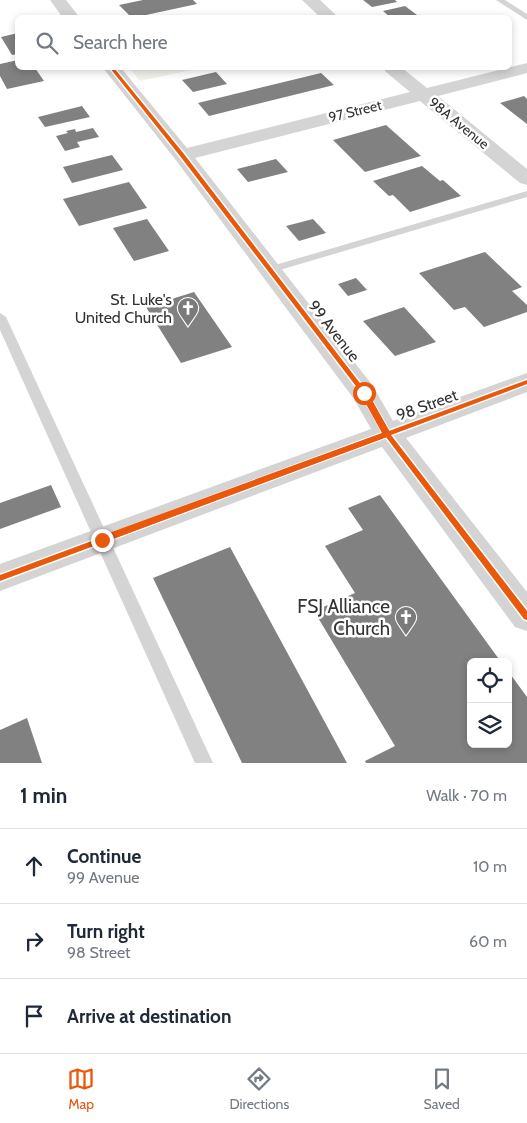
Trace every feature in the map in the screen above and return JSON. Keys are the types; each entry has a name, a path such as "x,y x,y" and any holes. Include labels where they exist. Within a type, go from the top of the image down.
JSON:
{"street":[{"path":"58,0 70,15"},
{"path":"310,0 328,15"},
{"name":"97 Street","path":"182,155 527,68"},
{"name":"99 Avenue","path":"114,70 182,155 364,393 387,434 527,617"},
{"name":"98A Avenue","path":"394,70 527,179"},
{"name":"98 Street","path":"0,578 527,382"}],"lane":[{"path":"500,0 527,18"},
{"path":"269,270 527,194"},
{"path":"0,317 204,763"}],"shaded area":[{"path":"131,70 191,70 140,81"}],"building":[{"path":"143,0 193,0 197,4 146,15 129,15 119,5"},
{"path":"363,0 395,0 397,2 372,7"},
{"path":"405,6 417,15 388,15 383,11"},
{"path":"15,34 15,54 12,55 1,37"},
{"path":"15,61 15,70 36,70 44,81 7,89 0,76 0,64"},
{"path":"216,72 227,84 193,92 182,80"},
{"path":"321,73 334,85 209,116 198,103"},
{"path":"524,96 527,99 527,124 500,103"},
{"path":"82,106 90,117 45,127 38,117"},
{"path":"386,125 421,156 365,172 333,140"},
{"path":"93,128 99,137 77,142 80,147 65,151 56,136 75,129 76,132"},
{"path":"112,155 123,170 72,183 63,167"},
{"path":"276,159 288,172 248,182 237,169"},
{"path":"422,166 440,181 443,180 461,196 410,212 393,195 389,196 373,181"},
{"path":"129,182 147,208 79,226 63,199"},
{"path":"147,219 169,251 134,261 113,228"},
{"path":"313,219 326,233 299,241 286,226"},
{"path":"485,252 522,287 512,291 527,305 527,312 484,327 465,307 454,310 419,273"},
{"path":"356,278 367,290 348,296 338,284"},
{"name":"St. Luke's United Church","path":"194,292 232,347 181,363 146,307"},
{"path":"404,307 436,342 395,356 363,321"},
{"path":"51,485 61,507 0,529 0,503"},
{"name":"FSJ Alliance Church","path":"380,495 498,658 467,658 467,748 512,748 512,676 527,697 527,763 366,763 365,761 395,746 314,611 355,593 325,546 363,530 348,508"},
{"path":"230,547 347,763 242,763 153,578"},
{"path":"27,718 42,763 0,763 0,730"}],"cycle path":[{"path":"114,70 182,155 364,393 387,434 527,617"},
{"path":"0,578 527,382"}],"place":[{"name":"St. Luke's United Church","path":"188,327"},
{"name":"FSJ Alliance Church","path":"406,636"}],"route":[{"path":"102,540 387,434 364,393"}]}
